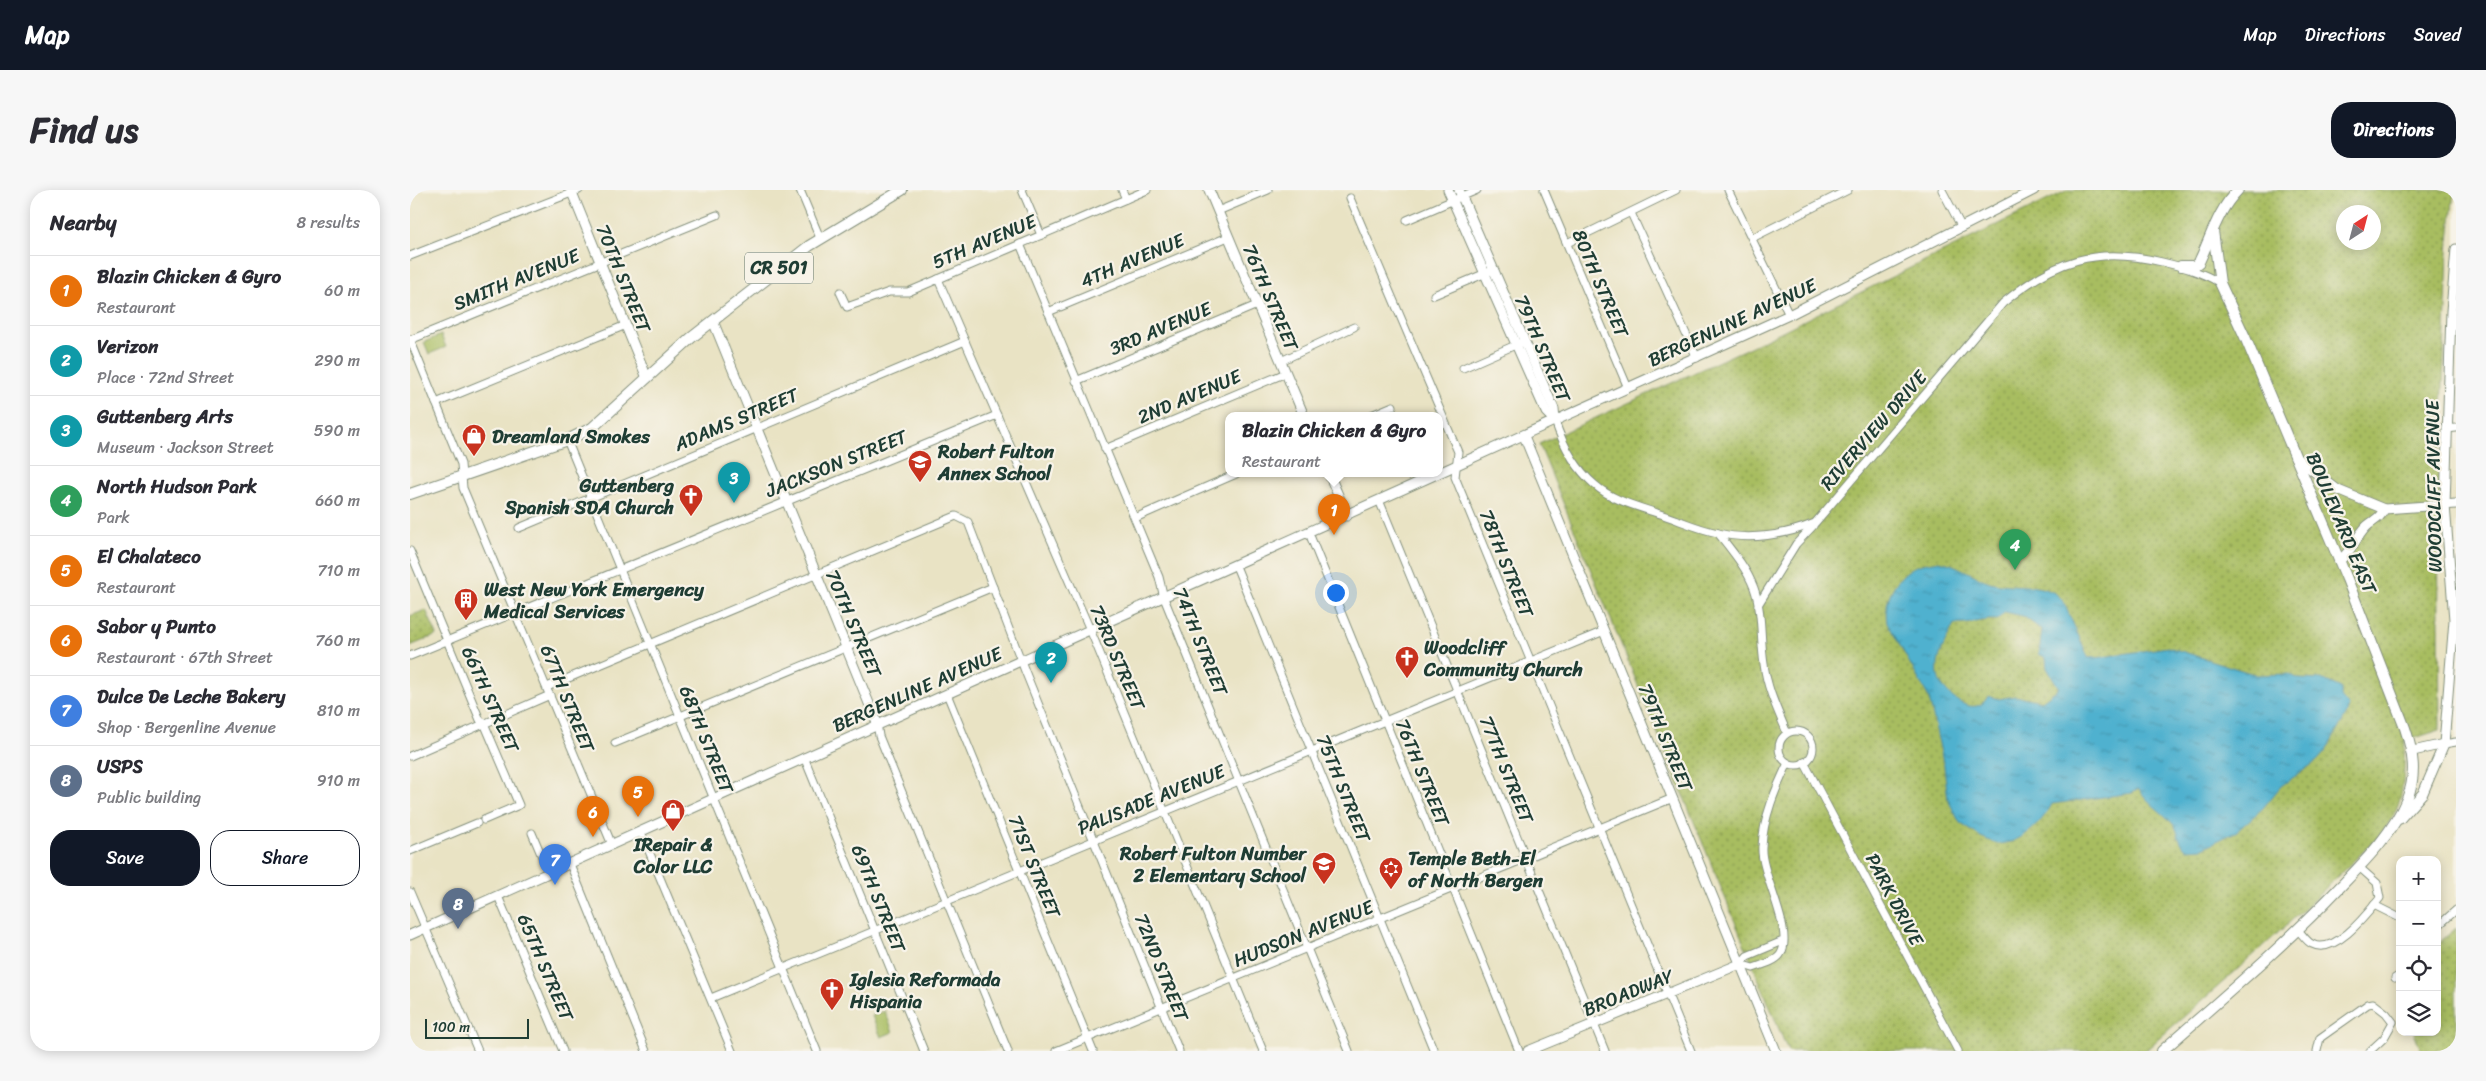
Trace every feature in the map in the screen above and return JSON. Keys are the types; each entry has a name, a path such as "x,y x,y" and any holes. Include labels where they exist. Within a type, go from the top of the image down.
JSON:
{"main road":[{"name":"CR 501","path":"410,494 567,440 592,428 713,320 820,238 889,193 902,190"},
{"path":"2181,266 2194,266 2198,263 2227,201 2238,190"},
{"name":"BOULEVARD EAST","path":"2162,1051 2247,978 2298,930 2359,867 2393,827 2408,797 2414,764 2413,751 2391,688 2295,457 2220,284 2212,231"}],"street":[{"path":"800,190 820,238"},
{"path":"1022,190 1041,235"},
{"path":"1122,190 1126,199"},
{"name":"5TH AVENUE","path":"840,292 846,306 889,292 908,292 1147,190"},
{"name":"76TH STREET","path":"1209,190 1302,412"},
{"path":"1218,211 1268,190"},
{"name":"79TH STREET","path":"1448,190 1489,272"},
{"path":"1407,220 1452,201 1460,193 1477,190"},
{"name":"80TH STREET","path":"1544,190 1628,388"},
{"path":"1567,243 1676,190"},
{"path":"1728,190 1789,315"},
{"path":"1752,238 1848,190"},
{"path":"1942,190 1961,226"},
{"name":"BERGENLINE AVENUE","path":"1443,471 1789,315 2034,190"},
{"path":"410,256 574,191"},
{"name":"70TH STREET","path":"574,191 647,378"},
{"name":"79TH STREET","path":"1460,193 1489,272 1546,412 1555,421"},
{"name":"78TH STREET","path":"1350,198 1441,412"},
{"path":"1631,213 1697,358"},
{"name":"SMITH AVENUE","path":"410,340 717,215"},
{"name":"4TH AVENUE","path":"1048,312 1228,237"},
{"name":"74TH STREET","path":"1020,244 1135,518 1159,577 1164,598 1349,1051"},
{"name":"WOODCLIFF AVENUE","path":"2393,827 2423,792 2444,744 2454,620 2445,505 2446,429 2456,248"},
{"name":"RIVERVIEW DRIVE","path":"1815,523 2003,303 2024,286 2060,265 2084,257 2122,254 2181,266 2206,274 2220,284"},
{"path":"1434,295 1489,272"},
{"name":"73RD STREET","path":"938,279 1089,631 1263,1051"},
{"name":"3RD AVENUE","path":"1076,380 1257,305"},
{"name":"70TH STREET","path":"713,320 816,575 847,646 877,723 879,736 1008,1051"},
{"path":"436,403 626,325"},
{"path":"1281,361 1354,327"},
{"name":"67TH STREET","path":"410,340 461,464 463,488 612,845"},
{"name":"ADAMS STREET","path":"519,528 965,341"},
{"path":"1463,368 1519,343"},
{"name":"2ND AVENUE","path":"1106,449 1286,373"},
{"path":"1378,412 1392,406"},
{"name":"JACKSON STREET","path":"410,656 997,415"},
{"name":"78TH STREET","path":"1443,417 1458,452 1455,477 1690,1051"},
{"path":"1555,421 1570,456 1586,476 1603,491 1629,503 1718,533 1782,534 1815,523"},
{"path":"2446,429 2456,428"},
{"name":"79TH STREET","path":"1524,436 1776,1051"},
{"name":"68TH STREET","path":"567,440 817,1051"},
{"path":"2295,457 2338,490 2384,509 2456,504"},
{"path":"1135,518 1229,477"},
{"path":"1330,477 1346,516"},
{"name":"BERGENLINE AVENUE","path":"410,935 714,799 877,723 1236,566 1429,477"},
{"name":"77TH STREET","path":"1379,500 1605,1051"},
{"path":"2339,561 2349,554 2362,531 2382,514 2384,509"},
{"name":"72ND STREET","path":"816,575 956,516 968,522 992,587 1179,1051"},
{"path":"1758,605 1796,544 1815,523"},
{"name":"76TH STREET","path":"1309,533 1519,1051"},
{"path":"1718,533 1744,568 1758,605 1764,666 1769,688 1788,733"},
{"name":"66TH STREET","path":"410,551 480,720 484,723 519,804 410,851"},
{"name":"75TH STREET","path":"1236,566 1434,1051"},
{"path":"547,687 816,575"},
{"path":"615,743 992,587"},
{"name":"PALISADE AVENUE","path":"711,998 1604,631"},
{"name":"71ST STREET","path":"947,694 1094,1051"},
{"path":"410,756 550,695"},
{"path":"1803,732 1811,740 1811,755 1804,762 1788,763 1780,751 1781,741 1788,733 1803,732"},
{"path":"2413,751 2456,742"},
{"name":"69TH STREET","path":"804,757 924,1051"},
{"name":"PARK DRIVE","path":"1804,762 1958,1051"},
{"path":"1783,940 1747,956 1740,964 1753,968 1775,959 1782,951 1783,940 1781,919 1764,866 1762,848 1767,816 1788,763"},
{"name":"HUDSON AVENUE","path":"1056,1051 1673,798"},
{"path":"640,832 732,1051"},
{"path":"532,833 549,873"},
{"path":"570,864 646,1051"},
{"path":"2298,930 2312,944 2326,946 2335,944 2374,905 2380,898 2377,884 2359,867"},
{"path":"410,892 478,1051"},
{"name":"65TH STREET","path":"498,896 563,1051"},
{"path":"2374,905 2396,916"},
{"path":"2441,923 2456,910"},
{"name":"BROADWAY","path":"1528,1051 1740,964"},
{"path":"2316,1051 2320,1038 2368,1004 2373,1003 2386,1013 2393,1022 2384,1038 2370,1051"}],"green space":[{"path":"2068,190 2454,190 2448,252 2438,517 2440,730 2405,741 2403,782 2398,806 2382,833 2269,941 2145,1051 1788,1051 1539,444 1750,347"},
{"path":"441,335 446,347 429,354 424,342"},
{"path":"426,610 437,635 410,646 410,616"},
{"path":"2456,928 2456,1051 2417,1051 2420,1048 2416,1036 2441,1036 2441,1000 2444,997 2441,989 2441,942"},
{"path":"885,1011 893,1032 881,1037 872,1016"}],"water":[{"path":"1939,561 1990,582 2029,586 2048,590 2056,594 2063,601 2088,657 2096,658 2168,647 2257,675 2289,674 2299,679 2324,680 2341,688 2341,697 2349,707 2347,713 2326,751 2317,761 2281,786 2263,808 2237,831 2203,848 2186,849 2175,826 2139,789 2132,793 2052,804 2043,818 2030,831 2014,840 1997,844 1981,837 1960,823 1948,800 1944,766 1929,698 1887,622 1886,614 1889,598 1902,576 1916,566","holes":["2005,612 2023,616 2042,630 2039,654 2046,658 2047,668 2059,688 2042,701 2015,696 1999,699 1988,696 1982,703 1975,706 1967,706 1959,702 1945,690 1938,675 1938,662 1954,624 1997,620"]}],"place":[{"name":"Dreamland Smokes","path":"474,457"},
{"name":"Robert Fulton Annex School","path":"920,483"},
{"name":"Guttenberg Arts","path":"734,503"},
{"name":"Guttenberg Spanish SDA Church","path":"691,517"},
{"name":"Blazin Chicken & Gyro","path":"1334,535"},
{"name":"North Hudson Park","path":"2015,570"},
{"name":"West New York Emergency Medical Services","path":"466,621"},
{"name":"Woodcliff Community Church","path":"1407,679"},
{"name":"Verizon","path":"1051,683"},
{"name":"El Chalateco","path":"638,817"},
{"name":"IRepair & Color LLC","path":"673,832"},
{"name":"Sabor y Punto","path":"593,837"},
{"name":"Dulce De Leche Bakery","path":"555,885"},
{"name":"Robert Fulton Number 2 Elementary School","path":"1324,885"},
{"name":"Temple Beth-El of North Bergen","path":"1391,890"},
{"name":"USPS","path":"458,929"},
{"name":"Iglesia Reformada Hispania","path":"832,1011"}]}
